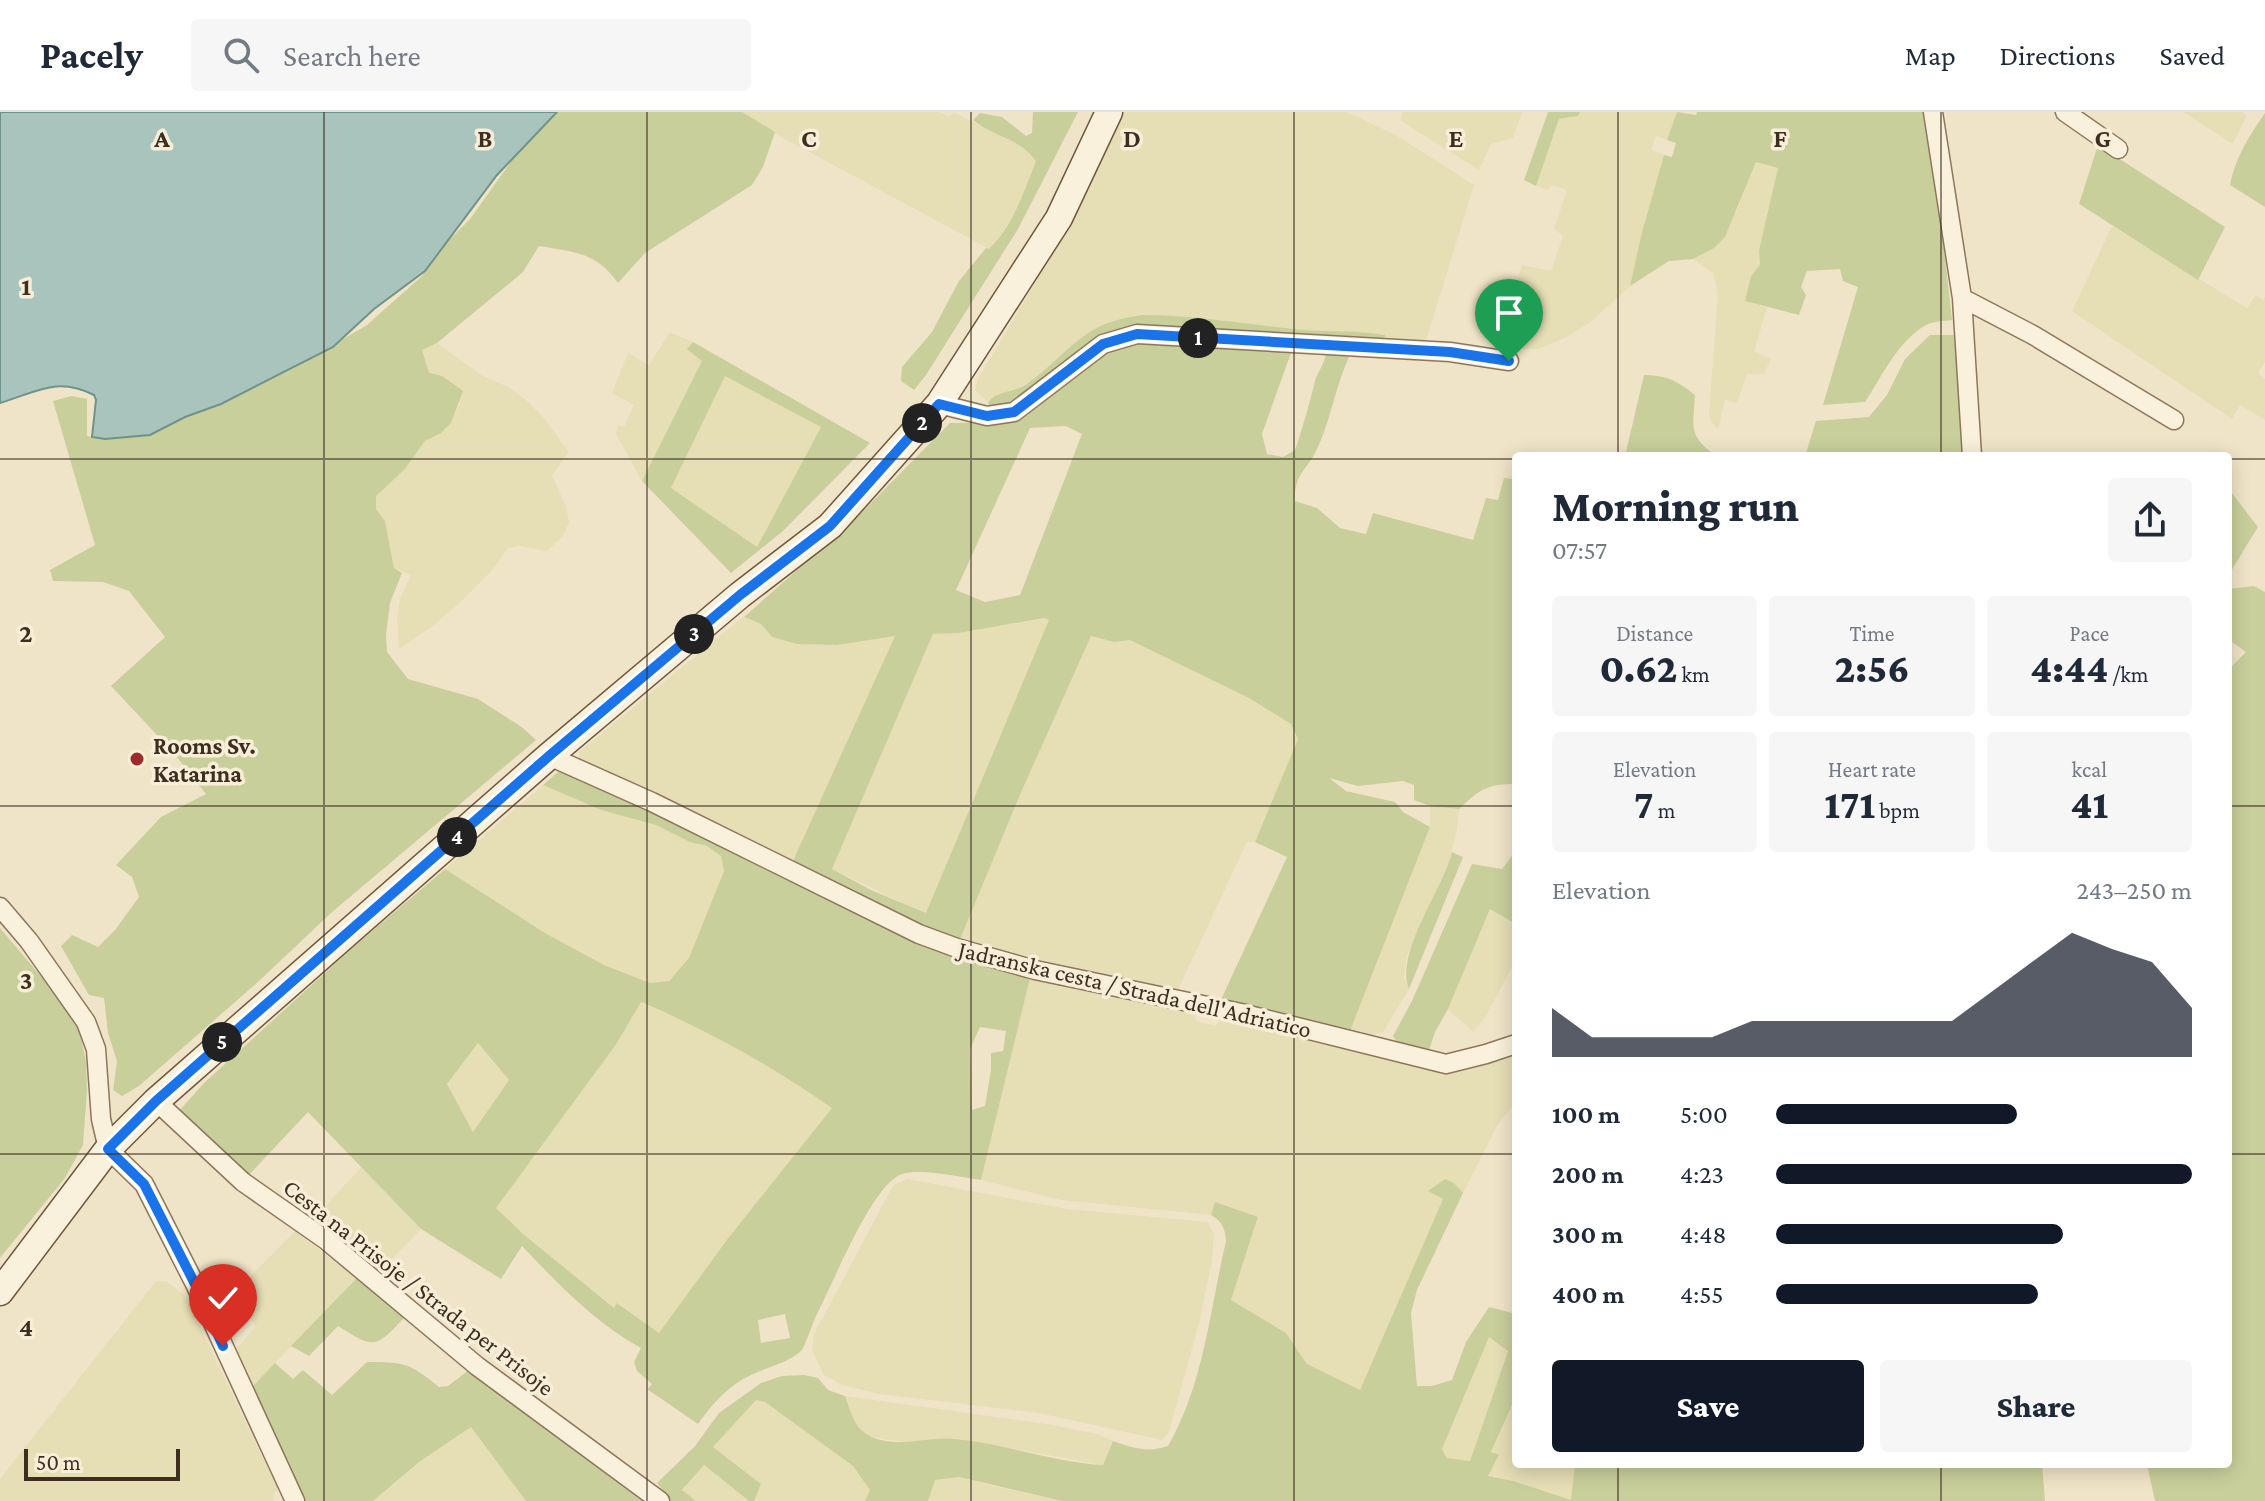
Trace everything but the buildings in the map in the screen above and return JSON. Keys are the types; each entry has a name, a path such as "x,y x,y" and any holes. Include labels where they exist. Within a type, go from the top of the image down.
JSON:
{"main road":[{"path":"0,1292 108,1149 156,1101 549,756 740,595 830,526 939,404 1059,218 1109,112"}],"street":[{"path":"1933,112 1962,298 1972,452"},
{"path":"2065,112 2118,149"},
{"path":"1962,298 2033,335 2174,420"},
{"path":"939,404 987,416 1014,412 1103,344 1137,334 1450,352 1509,361"},
{"name":"Jadranska cesta / Strada dell'Adriatico","path":"549,756 652,802 907,929 957,948 1035,970 1241,1013 1446,1064 1512,1045"},
{"path":"0,907 29,941 93,1035 103,1135 108,1149 144,1184 196,1286 295,1501"},
{"name":"Cesta na Prisoje / Strada per Prisoje","path":"156,1101 243,1182 326,1240 477,1366 660,1501"}],"shaded area":[{"path":"742,112 939,112 949,116 955,113 1027,148 1037,160 1016,210 989,249 761,126"},
{"path":"1123,112 1347,112 1396,135 1474,185 1424,347 1384,344 1375,333 1302,330 1219,321 1088,333 1041,374 1013,392 999,393 988,403 975,390 978,379 1032,288"},
{"path":"1402,112 1522,112 1513,138 1491,144 1479,170 1401,121"},
{"path":"1580,112 1677,112 1667,140 1656,136 1651,150 1664,155 1630,286 1589,323 1566,337 1539,349 1497,348 1522,265 1551,271 1563,236 1554,229 1567,190 1552,185 1547,190 1536,186 1559,119 1578,116"},
{"path":"2183,112 2243,112 2247,116 2233,144"},
{"path":"1756,162 1778,168 1759,250 1760,265 1751,276 1745,300 1767,308 1754,351 1771,359 1764,374 1747,374 1737,403 1725,400 1718,429 1711,422 1709,412 1718,293 1713,273 1693,259 1714,248 1736,212"},
{"path":"2112,226 2247,308 2256,295 2263,300 2265,296 2265,362 2258,373 2265,379 2265,420 2240,405 2232,419 2072,311"},
{"path":"670,332 693,342 688,349 703,360 642,481 616,434 618,425 624,427 634,405 612,393 628,353 649,365"},
{"path":"437,343 481,375 508,387 526,400 569,452 552,475 566,506 569,523 562,537 546,551 519,546 508,548 463,600 399,649 397,618 400,599 411,575 394,568 385,521 376,509 376,496 405,469 425,441 441,433 451,423 460,403 442,376 429,374 421,350"},
{"path":"725,375 822,427 757,547 671,488"},
{"path":"743,617 761,624 772,637 797,644 837,645 896,635 792,863 579,763 579,752"},
{"path":"1050,619 926,914 832,869 933,634 959,633"},
{"path":"1091,636 1114,642 1130,640 1249,698 1291,724 1298,739 1255,842 1247,842 1177,992 959,942"},
{"path":"543,785 601,810 656,825 690,842 707,846 721,856 724,871 689,959 668,981 650,983 604,965 545,933 445,869"},
{"path":"1430,806 1459,809 1457,830 1450,859 1407,956 1404,978 1409,989 1383,1032 1348,1036 1430,827"},
{"path":"1490,909 1512,922 1512,967 1485,1018 1473,1032 1448,1009"},
{"path":"1030,978 1132,996 1194,1013 1196,1021 1216,1026 1221,1017 1447,1071 1469,1069 1512,1050 1512,1107 1498,1124 1463,1193 1445,1179 1429,1191 1443,1199 1360,1391 1307,1364 1286,1333 1231,1300 1258,1218 1215,1202 1211,1215 1061,1200 981,1180"},
{"path":"640,1002 751,1055 833,1108 726,1241 659,1333 618,1303 614,1308 496,1208 617,1043"},
{"path":"478,1043 509,1080 473,1132 447,1084"},
{"path":"361,1167 421,1229 381,1271 313,1220"},
{"path":"907,1179 1067,1209 1208,1222 1214,1234 1212,1261 1199,1323 1169,1432 1162,1440 1039,1413 879,1394 842,1385 824,1375 812,1350 814,1334 894,1184"},
{"path":"295,1231 357,1278 253,1386 236,1349 255,1327 241,1286"},
{"path":"156,1281 166,1281 185,1296 278,1489 273,1495 274,1501 0,1501 0,1479"},
{"path":"1489,1336 1508,1350 1470,1461 1447,1458 1442,1449"},
{"path":"845,1396 1053,1425 1097,1434 1113,1441 1103,1465 954,1438 917,1442 888,1440 866,1435 854,1423"},
{"path":"756,1399 765,1402 853,1466 870,1490 865,1501 754,1501 761,1484 713,1447"},
{"path":"1512,1405 1512,1468 1575,1468 1572,1501 1513,1481 1487,1476 1498,1456 1491,1453"},
{"path":"471,1427 526,1501 373,1501 419,1462"},
{"path":"704,1465 749,1501 696,1501 682,1491"},
{"path":"959,1477 1062,1501 928,1501 935,1480"}],"green space":[{"path":"556,112 742,112 775,132 763,167 752,185 645,253 618,283 593,259 539,246 523,272 437,343 422,350 429,373 442,376 463,391 451,423 441,433 425,441 405,469 376,496 376,509 385,521 394,568 402,573 390,603 387,652 408,679 478,699 536,740 331,913 139,1086 122,1096 113,1090 117,1061 108,1033 104,998 89,995 61,946 72,935 98,947 115,930 139,897 132,877 116,865 161,817 206,794 172,751 111,686 165,637 129,591 103,582 53,581 50,570 95,545 53,401 71,396 87,399 87,436 105,439 221,404 294,368 367,325 422,276 445,244 470,219 525,142"},
{"path":"1033,112 1078,112 1018,229 914,390 901,381 902,367 932,332 959,281 1005,230 1036,161 1015,142 973,120 980,113 1002,117 1026,136 1032,133"},
{"path":"1548,112 1580,112 1578,116 1559,119 1536,186 1524,180"},
{"path":"1677,112 1696,115 1697,112 1924,112 1939,204 1952,320 1929,324 1907,340 1865,402 1823,405 1858,287 1843,281 1840,269 1807,271 1801,287 1806,295 1799,315 1745,301 1751,276 1760,265 1759,250 1778,168 1756,162 1725,237 1714,248 1693,259 1669,261 1630,286 1664,155 1672,157 1676,143 1667,140"},
{"path":"2265,113 2265,207 2230,185 2243,148"},
{"path":"2098,145 2225,227 2198,280 2079,204"},
{"path":"1142,315 1385,335 1384,344 1131,328 1015,403 991,407 988,403 995,396 1025,385 1094,329"},
{"path":"1930,335 1958,335 1969,452 1806,452 1816,421 1869,417 1887,395 1905,359"},
{"path":"1142,341 1292,350 1262,434 1267,454 1283,457 1295,450 1326,352 1347,353 1349,357 1322,438 1299,478 1295,501 1317,508 1340,528 1366,534 1373,513 1473,540 1486,498 1498,500 1504,478 1512,479 1512,784 1484,789 1459,809 1430,806 1414,800 1414,785 1403,781 1358,786 1329,778 1346,791 1395,802 1403,812 1430,827 1348,1036 1219,1004 1287,857 1255,842 1298,739 1291,724 1249,698 1130,640 1114,642 1091,636 959,942 942,937 792,863 895,636 837,645 797,644 772,637 761,624 744,617 860,514 950,423 997,422 1104,351","holes":["1066,426 1082,434 1020,595 985,602 956,590 1030,428","1044,618 1049,620 926,913 871,890 832,869 933,634 959,633"]},
{"path":"693,342 870,443 783,531 731,573 642,481 702,361 687,349","holes":["725,376 821,427 757,547 671,488"]},
{"path":"1644,375 1671,380 1695,395 1694,430 1711,452 1626,452"},
{"path":"2232,493 2258,527 2232,569"},
{"path":"2254,586 2265,592 2265,1501 2155,1501 2148,1468 2232,1468 2232,666 2246,652 2232,642 2232,589"},
{"path":"560,770 604,787 954,956 1030,978 981,1180 910,1172 891,1181 855,1236 801,1351 735,1384 715,1402 698,1424 647,1389 652,1384 637,1371 634,1362 641,1348 593,1315 522,1246 501,1279 421,1229 308,1112 248,1176 179,1111 204,1083 350,950 445,869 545,933 604,965 650,983 669,981 689,958 724,871 721,856 707,846 690,842 656,825 601,810 543,785","holes":["641,1002 740,1050 832,1108 726,1241 659,1333 617,1303 614,1308 496,1208 617,1043","980,1027 1006,1031 1003,1051 991,1053 985,1106 972,1110 970,1049","478,1043 509,1080 473,1132 447,1084","785,1314 790,1338 761,1343 758,1320"]},
{"path":"1452,852 1463,857 1409,989 1406,975 1408,958"},
{"path":"1512,856 1512,922 1490,909 1429,1050 1397,1043 1393,1036 1412,1001 1472,864 1502,869"},
{"path":"0,928 50,987 79,1028 86,1061 87,1090 83,1145 65,1178 0,1258"},
{"path":"1445,1179 1463,1193 1417,1290 1411,1313 1417,1386 1432,1386 1452,1380 1466,1342 1489,1307 1512,1313 1512,1405 1491,1452 1499,1455 1488,1476 1571,1500 1575,1468 2042,1468 2045,1501 1062,1501 959,1477 935,1480 928,1501 865,1501 870,1490 853,1466 765,1402 756,1400 713,1447 761,1484 754,1501 749,1501 704,1465 682,1490 696,1501 671,1501 657,1483 695,1446 719,1413 761,1383 782,1376 818,1378 828,1390 845,1396 861,1430 886,1441 956,1439 1103,1465 1113,1441 1140,1449 1168,1446 1198,1372 1226,1241 1222,1225 1211,1215 1215,1202 1258,1217 1231,1300 1286,1333 1307,1364 1360,1390 1443,1199 1428,1191","holes":["1489,1337 1508,1351 1470,1461 1447,1458 1442,1449"]},
{"path":"357,1278 405,1317 381,1340 374,1342 360,1339 338,1326 309,1356 291,1346"},
{"path":"367,1362 406,1366 439,1387 448,1386 469,1370 645,1501 526,1501 471,1427 419,1462 373,1501 305,1501 253,1386 275,1363 293,1379 303,1370 332,1395"}],"water":[{"path":"0,112 557,112 497,175 425,271 374,309 333,347 221,404 185,417 150,435 105,439 92,437 96,400 94,395 81,389 58,386 0,403"}],"place":[{"name":"Rooms Sv. Katarina","path":"137,759"}],"route":[{"path":"223,1346 144,1184 108,1149 156,1101 258,1010 549,756 740,595 830,526 939,404 987,416 1014,412 1103,344 1137,334 1450,352 1509,361"}]}
